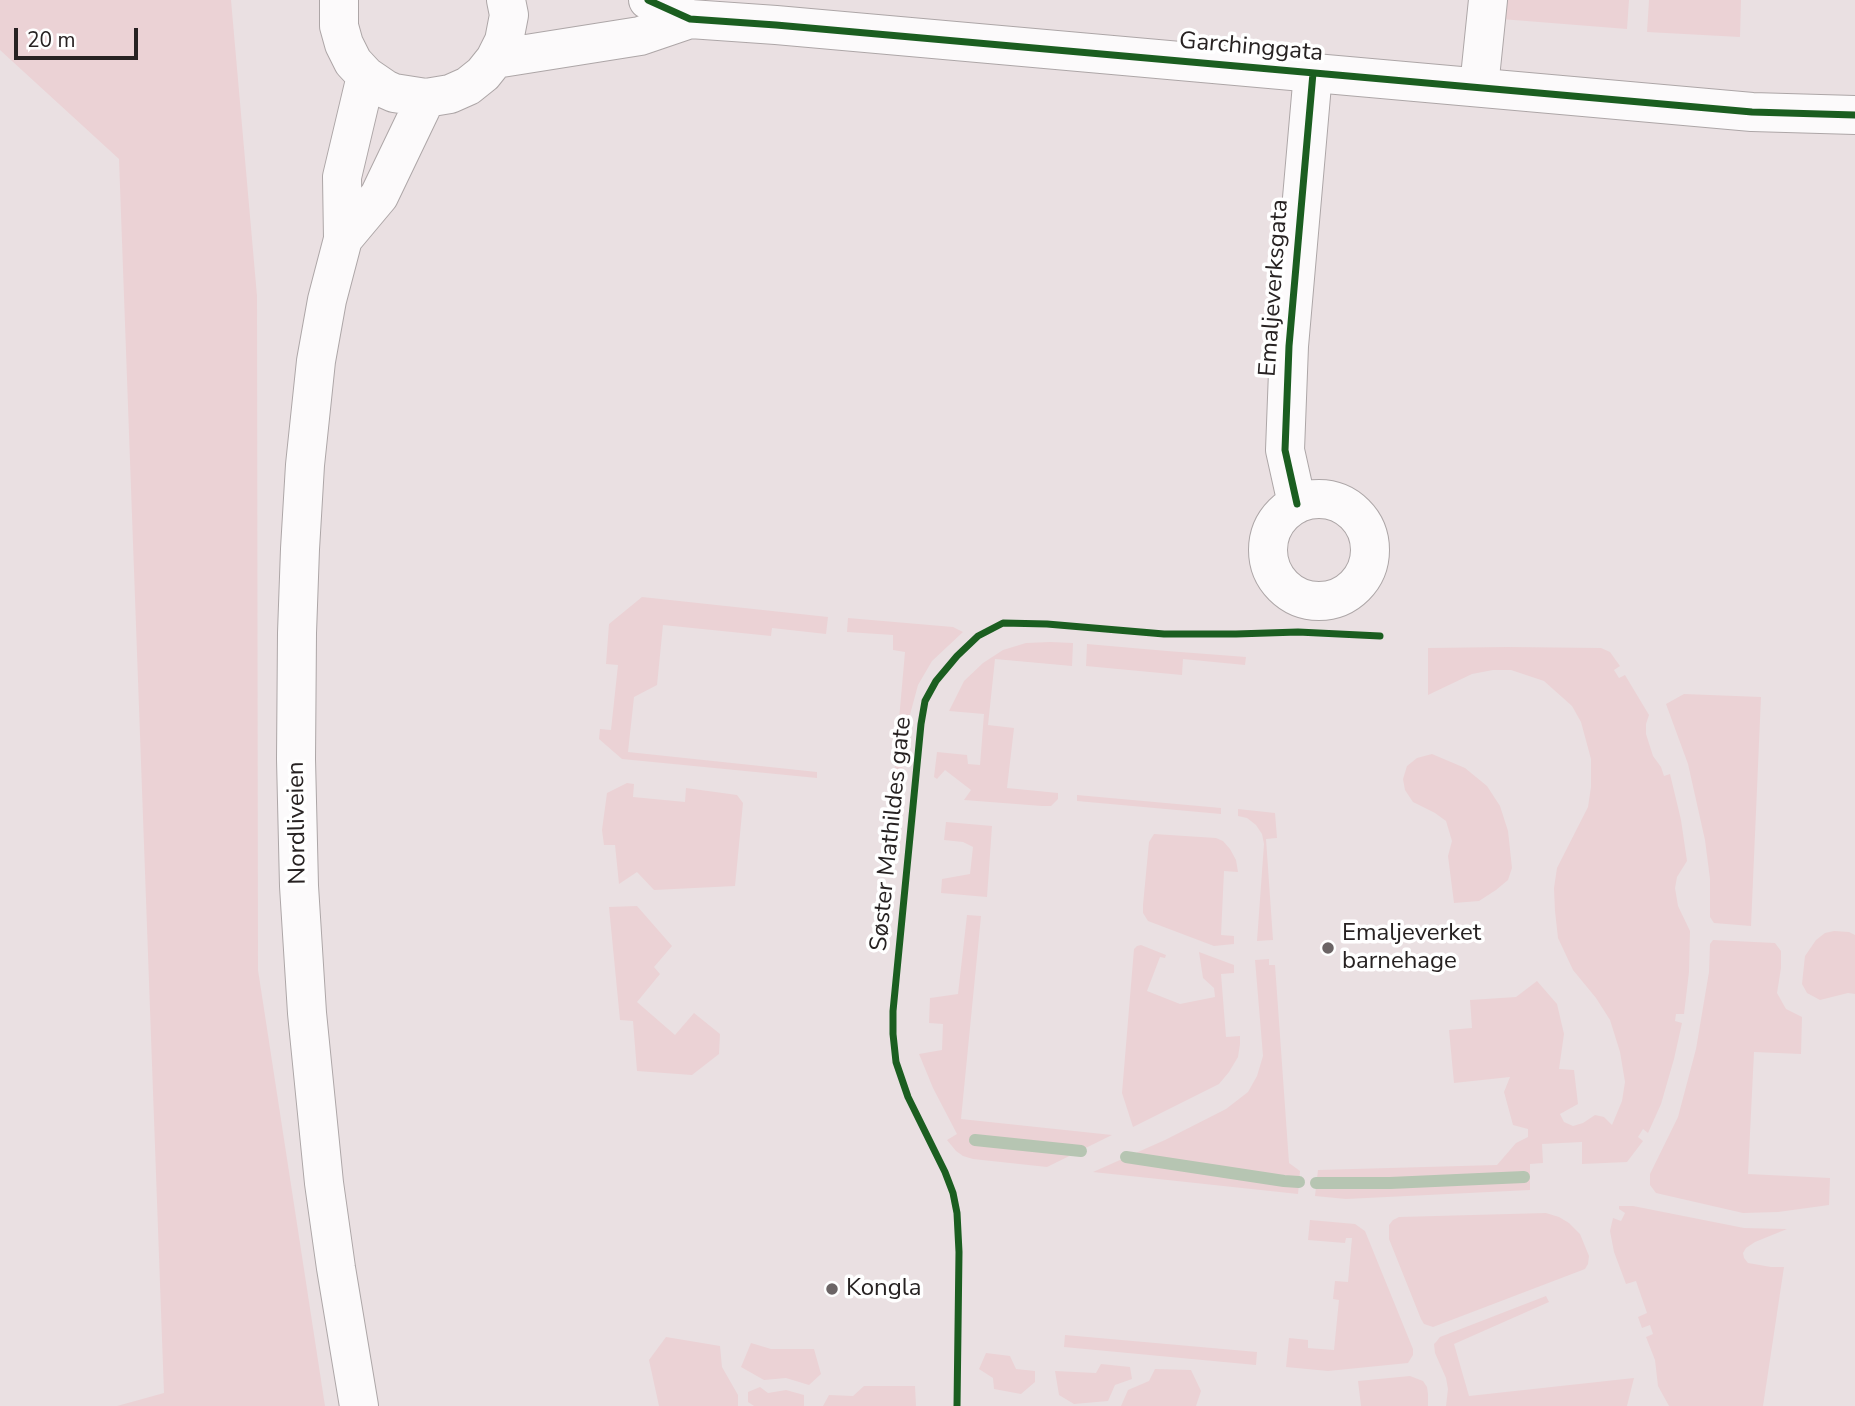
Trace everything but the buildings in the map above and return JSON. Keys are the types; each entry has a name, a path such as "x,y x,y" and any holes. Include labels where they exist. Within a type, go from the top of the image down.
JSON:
{"street":[{"path":"339,0 339,26 353,62 366,76 385,89 426,98 450,94 468,86 483,74 504,41 509,15 506,0"},
{"name":"Garchinggata","path":"648,0 690,19 1752,112 1855,115"},
{"path":"1479,87 1488,0"},
{"name":"Garchinggata","path":"495,59 640,36 690,19"},
{"name":"Emaljeverksgata","path":"1297,505 1285,450 1289,359 1313,74"},
{"name":"Nordliveien","path":"359,1406 324,1183 308,1026 299,886 296,758 297,633 305,465 316,361 327,300 343,239 342,177 366,76"},
{"name":"Nordliveien","path":"343,239 379,196 426,98"}],"shaded area":[{"path":"0,0 231,0 257,296 258,970 325,1406 117,1406 164,1393 119,159 0,50"},
{"path":"1502,0 1629,0 1627,29 1501,19"},
{"path":"1649,0 1741,0 1740,37 1647,32"},
{"path":"642,597 828,617 826,634 772,628 771,636 663,625 657,685 634,697 628,752 817,772 817,778 622,759 599,739 600,729 611,730 618,665 606,664 609,624"},
{"path":"848,618 953,627 963,632 932,661 918,685 908,722 902,772 894,776 905,652 893,650 893,635 847,632"},
{"path":"1026,643 1073,643 1072,666 995,659 988,725 1014,728 1007,788 1058,793 1058,799 1051,806 964,800 971,790 945,770 937,779 934,777 937,752 967,755 968,764 980,765 984,714 949,711 964,681 983,663 1003,650"},
{"path":"1087,644 1246,657 1245,665 1183,659 1182,675 1086,666"},
{"path":"1428,648 1601,648 1610,652 1620,666 1614,670 1619,678 1625,675 1649,715 1646,734 1653,756 1664,776 1670,774 1687,861 1677,877 1675,888 1678,906 1690,931 1689,972 1684,1014 1676,1014 1675,1021 1682,1023 1661,1104 1648,1133 1643,1129 1638,1137 1643,1141 1627,1162 1582,1164 1582,1142 1542,1144 1543,1163 1530,1164 1530,1190 1346,1199 1315,1196 1318,1170 1497,1165 1516,1143 1528,1137 1528,1129 1513,1125 1504,1092 1510,1077 1454,1083 1449,1030 1472,1028 1470,1000 1516,997 1537,981 1557,1004 1564,1034 1559,1069 1574,1070 1578,1104 1560,1114 1564,1122 1573,1126 1595,1115 1604,1117 1612,1125 1622,1101 1625,1082 1620,1052 1610,1020 1573,970 1558,938 1555,911 1557,868 1588,807 1591,787 1591,759 1581,722 1572,706 1544,681 1511,670 1472,674 1428,695"},
{"path":"1684,694 1761,697 1751,926 1714,923 1710,917 1710,879 1705,840 1688,764 1666,704"},
{"path":"1432,754 1465,768 1487,786 1500,806 1508,831 1512,868 1508,880 1479,901 1454,903 1448,856 1452,841 1446,821 1413,802 1405,790 1403,779 1407,766 1417,758"},
{"path":"627,783 634,784 633,797 685,802 686,788 737,795 743,803 735,886 654,890 637,872 619,884 615,845 604,845 602,830 607,793"},
{"path":"1077,795 1221,808 1221,814 1077,801"},
{"path":"1238,809 1275,813 1277,838 1266,839 1273,940 1257,941 1264,844 1262,834 1247,818 1238,816"},
{"path":"946,822 992,826 987,897 941,893 942,879 970,874 973,847 963,842 944,840"},
{"path":"1154,834 1216,838 1230,849 1238,872 1224,871 1221,935 1234,936 1234,944 1214,946 1148,921 1143,913 1143,905 1149,842"},
{"path":"637,906 672,946 654,967 660,974 637,1002 675,1035 694,1013 720,1034 719,1054 692,1075 637,1071 633,1021 620,1020 609,907"},
{"path":"967,915 981,916 961,1119 1112,1135 1047,1167 973,1159 956,1151 947,1140 957,1134 919,1054 942,1050 943,1024 929,1023 930,998 958,994"},
{"path":"1834,931 1855,935 1855,994 1848,993 1820,1000 1807,993 1802,984 1805,956 1816,940 1825,933"},
{"path":"1713,940 1775,943 1781,951 1777,993 1786,1009 1802,1017 1801,1054 1754,1052 1748,1174 1830,1178 1829,1205 1778,1212 1743,1213 1656,1193 1650,1185 1650,1174 1678,1117 1696,1049 1709,972 1710,944"},
{"path":"1141,945 1166,955 1165,958 1160,957 1147,991 1180,1004 1215,997 1214,988 1203,978 1199,952 1234,965 1234,973 1221,974 1226,1037 1240,1036 1240,1044 1238,1057 1219,1084 1133,1127 1122,1093 1134,949"},
{"path":"1269,959 1269,965 1275,965 1289,1163 1300,1171 1298,1194 1093,1172 1226,1109 1248,1092 1257,1076 1263,1056 1255,960"},
{"path":"1619,1206 1633,1206 1744,1228 1787,1229 1755,1242 1743,1253 1748,1263 1784,1267 1763,1406 1669,1406 1658,1386 1655,1360 1646,1337 1653,1334 1650,1325 1642,1328 1638,1317 1647,1313 1636,1281 1626,1284 1614,1252 1610,1231 1613,1218 1621,1221 1625,1213"},
{"path":"1546,1213 1569,1223 1580,1234 1589,1256 1585,1269 1433,1327 1424,1324 1389,1239 1389,1225 1393,1220 1399,1217"},
{"path":"1310,1220 1355,1224 1365,1231 1413,1349 1408,1363 1328,1371 1286,1367 1289,1338 1308,1340 1308,1348 1334,1350 1339,1300 1333,1299 1335,1281 1348,1282 1352,1238 1346,1238 1345,1243 1308,1240"},
{"path":"1546,1296 1549,1302 1454,1344 1469,1396 1634,1378 1627,1406 1446,1406 1446,1378 1434,1344 1440,1337"},
{"path":"1065,1335 1257,1352 1256,1365 1064,1347"},
{"path":"666,1337 720,1346 722,1367 738,1395 738,1406 659,1406 649,1360"},
{"path":"751,1343 771,1349 814,1349 821,1374 809,1385 786,1378 764,1380 741,1367"},
{"path":"986,1353 1010,1356 1016,1369 1035,1371 1035,1382 1021,1394 994,1389 993,1378 979,1369"},
{"path":"1101,1364 1130,1367 1132,1379 1115,1385 1108,1401 1074,1404 1059,1395 1055,1371 1096,1373"},
{"path":"1155,1369 1191,1370 1201,1391 1196,1406 1121,1406 1128,1390 1149,1381"},
{"path":"1410,1376 1423,1381 1427,1387 1428,1406 1361,1406 1358,1381"},
{"path":"864,1386 915,1386 916,1406 823,1406 829,1395 853,1396"},
{"path":"760,1387 768,1393 786,1390 804,1395 804,1406 754,1406 748,1402 748,1392"}],"waterway":[{"path":"975,1140 1081,1151"},
{"path":"1126,1157 1299,1182"},
{"path":"1316,1183 1390,1183 1524,1177"}],"cycle path":[{"path":"648,0 690,19 1752,112 1855,115"},
{"path":"1297,504 1285,450 1289,346 1313,73"},
{"name":"Søster Mathildes gate","path":"957,1406 957,1213 945,1172 908,1097 896,1062 893,1034 893,1011 925,701 936,681 957,656 978,636 1003,623 1164,634 1298,632 1380,636"}],"place":[{"name":"Emaljeverket barnehage","path":"1328,948"},
{"name":"Kongla","path":"832,1289"}]}
